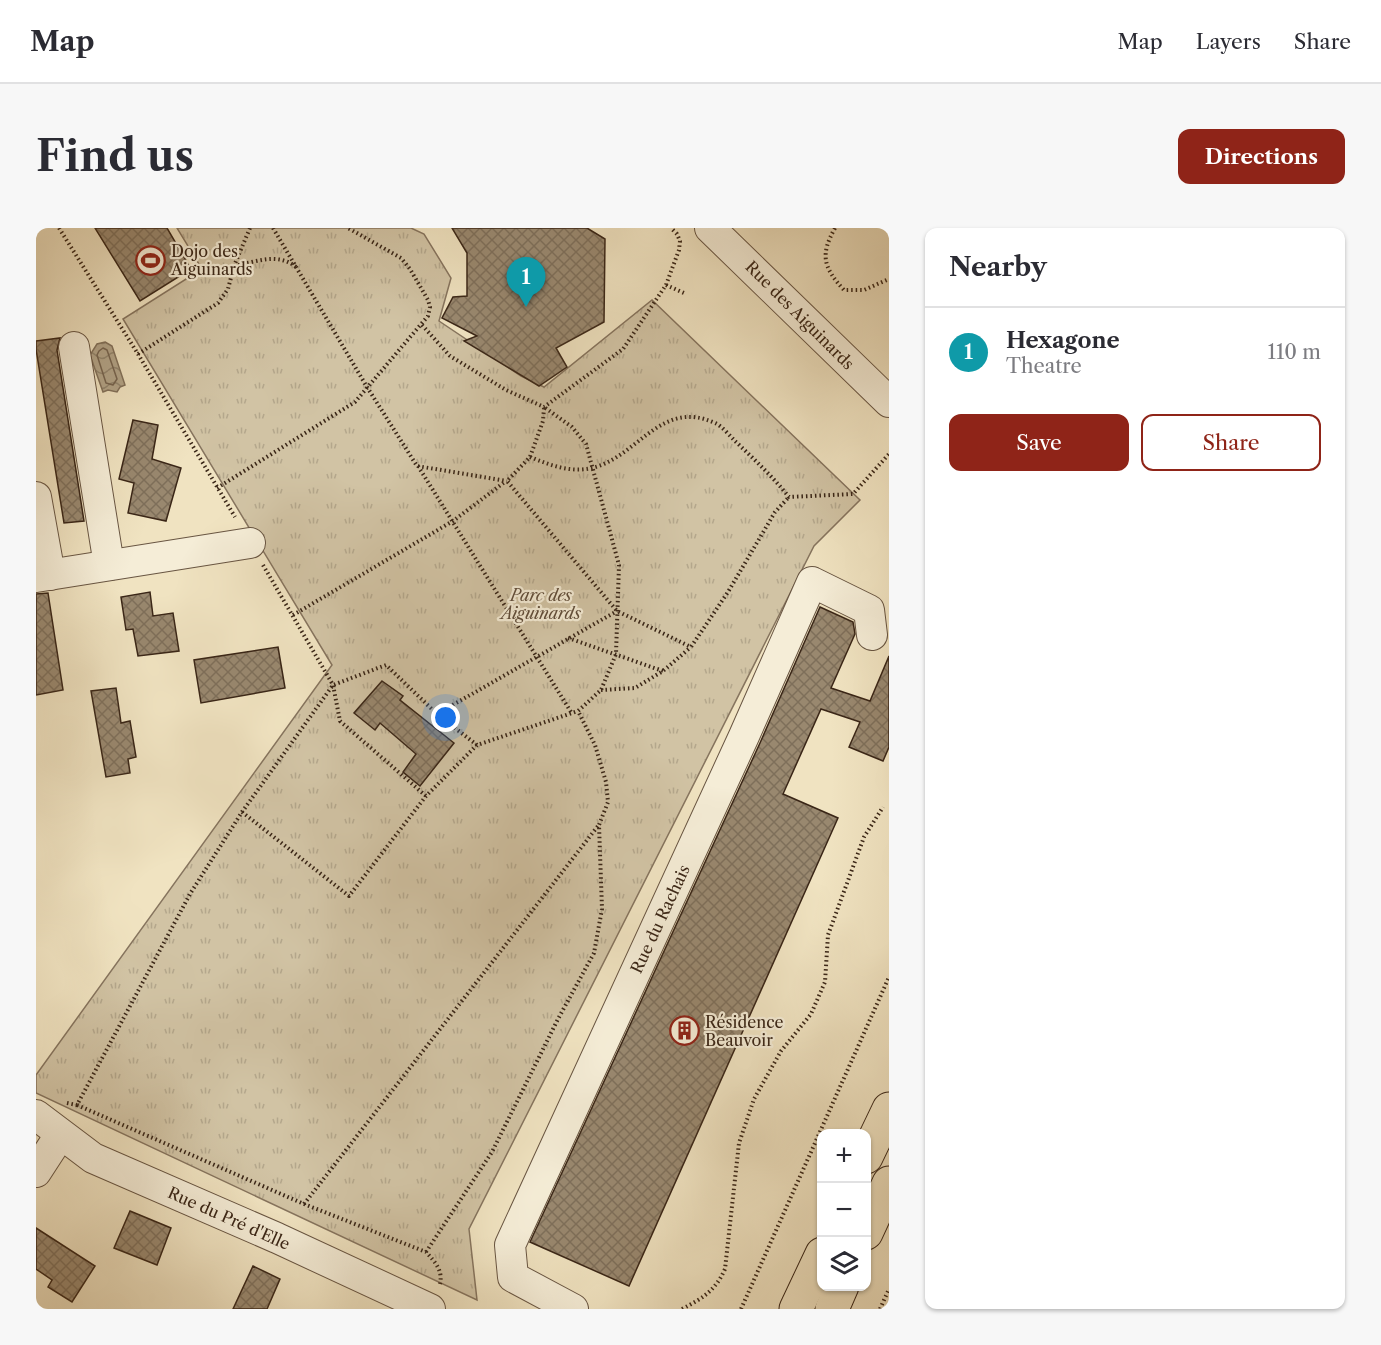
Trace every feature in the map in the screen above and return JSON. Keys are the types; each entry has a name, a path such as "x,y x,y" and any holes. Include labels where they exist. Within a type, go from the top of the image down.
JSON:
{"main road":[{"path":"871,1148 889,1109"},
{"path":"871,1224 889,1183"},
{"path":"796,1309 817,1265"},
{"path":"832,1309 841,1291"}],"street":[{"name":"Rue des Aiguinards","path":"710,228 886,392"},
{"path":"74,347 109,565"},
{"path":"36,497 43,576 250,543"},
{"name":"Rue du Rachais","path":"573,1309 513,1277 510,1245 739,747 812,582 869,610 872,635"},
{"name":"Rue du Pré d'Elle","path":"36,1115 93,1158 277,1238 430,1309"},
{"path":"36,1172 60,1135"}],"path":[{"path":"59,228 138,354 218,303 228,289 234,266 250,228"},
{"path":"273,228 367,387 571,712"},
{"path":"217,488 355,402 428,316 430,307 428,300 411,269 401,258 348,228"},
{"path":"293,615 453,521 507,480 530,457 543,421 544,407 623,349 666,285 680,250 680,241 671,228"},
{"path":"835,228 828,241 824,259 831,277 844,290 864,290 889,279"},
{"path":"234,266 277,258 288,260 299,270"},
{"path":"666,285 684,293"},
{"path":"242,812 349,896 426,796 477,745 578,711 601,690 616,654 618,565 586,444 572,427 544,407 506,390 450,356 422,325"},
{"path":"530,457 562,469 592,468 617,456 668,420 695,416 717,424 774,478 789,497"},
{"path":"601,690 635,688 663,671 691,647 728,592 775,512 789,497 853,494 889,454"},
{"path":"417,466 507,480 617,610 691,647"},
{"path":"437,714 617,610"},
{"path":"567,638 663,671"},
{"path":"77,1105 190,894 242,812 333,685 386,665 437,714 477,745"},
{"path":"333,685 340,721 426,796"},
{"path":"304,1204 599,825 608,802 606,782 595,745 578,711"},
{"path":"682,1309 699,1300 718,1284 725,1269 739,1143 754,1099 781,1051 811,1014 825,982 828,935 864,837 883,807"},
{"path":"66,1102 304,1204 426,1252 492,1152 558,1019 594,953 602,909 599,825"},
{"path":"741,1309 889,977"},
{"path":"880,1309 889,1289"}],"green space":[{"name":"Parc des Aiguinards","path":"177,228 411,228 424,234 451,278 439,321 521,376 544,387 652,300 860,500 814,546 469,1229 477,1300 36,1093 36,1075 332,665 123,319 202,269"}],"water":[{"path":"105,342 112,346 125,385 117,392 108,390 103,392 90,355 97,344"}],"building":[{"name":"Dojo des Aiguinards","path":"95,228 167,228 191,269 140,301"},
{"path":"452,228 587,228 605,239 604,322 556,348 567,367 539,386 464,341 477,336 442,318 453,297 467,296 467,253"},
{"path":"60,338 57,350 84,521 64,523 36,349 36,341"},
{"path":"133,420 158,425 152,459 181,468 166,521 128,513 134,483 119,479"},
{"path":"150,592 153,616 173,613 179,651 138,656 133,629 126,630 121,597"},
{"path":"48,593 63,690 36,695 36,594"},
{"name":"Résidence Beauvoir","path":"820,607 853,622 855,634 831,688 870,701 889,656 889,747 883,761 849,747 860,722 821,709 783,794 838,818 629,1286 530,1242 760,743"},
{"path":"278,647 285,688 201,703 194,660"},
{"path":"382,681 403,696 400,700 454,743 420,786 403,772 416,754 380,723 375,730 354,713"},
{"path":"116,688 121,723 130,721 136,757 128,759 130,773 106,777 91,691"},
{"path":"130,1211 171,1228 157,1265 114,1248"},
{"path":"36,1228 95,1266 72,1302 48,1287 52,1280 36,1269"},
{"path":"253,1266 280,1279 267,1309 233,1309"}],"place":[{"name":"Dojo des Aiguinards","path":"150,260"},
{"name":"Hexagone","path":"526,307"},
{"name":"Résidence Beauvoir","path":"684,1031"}]}
